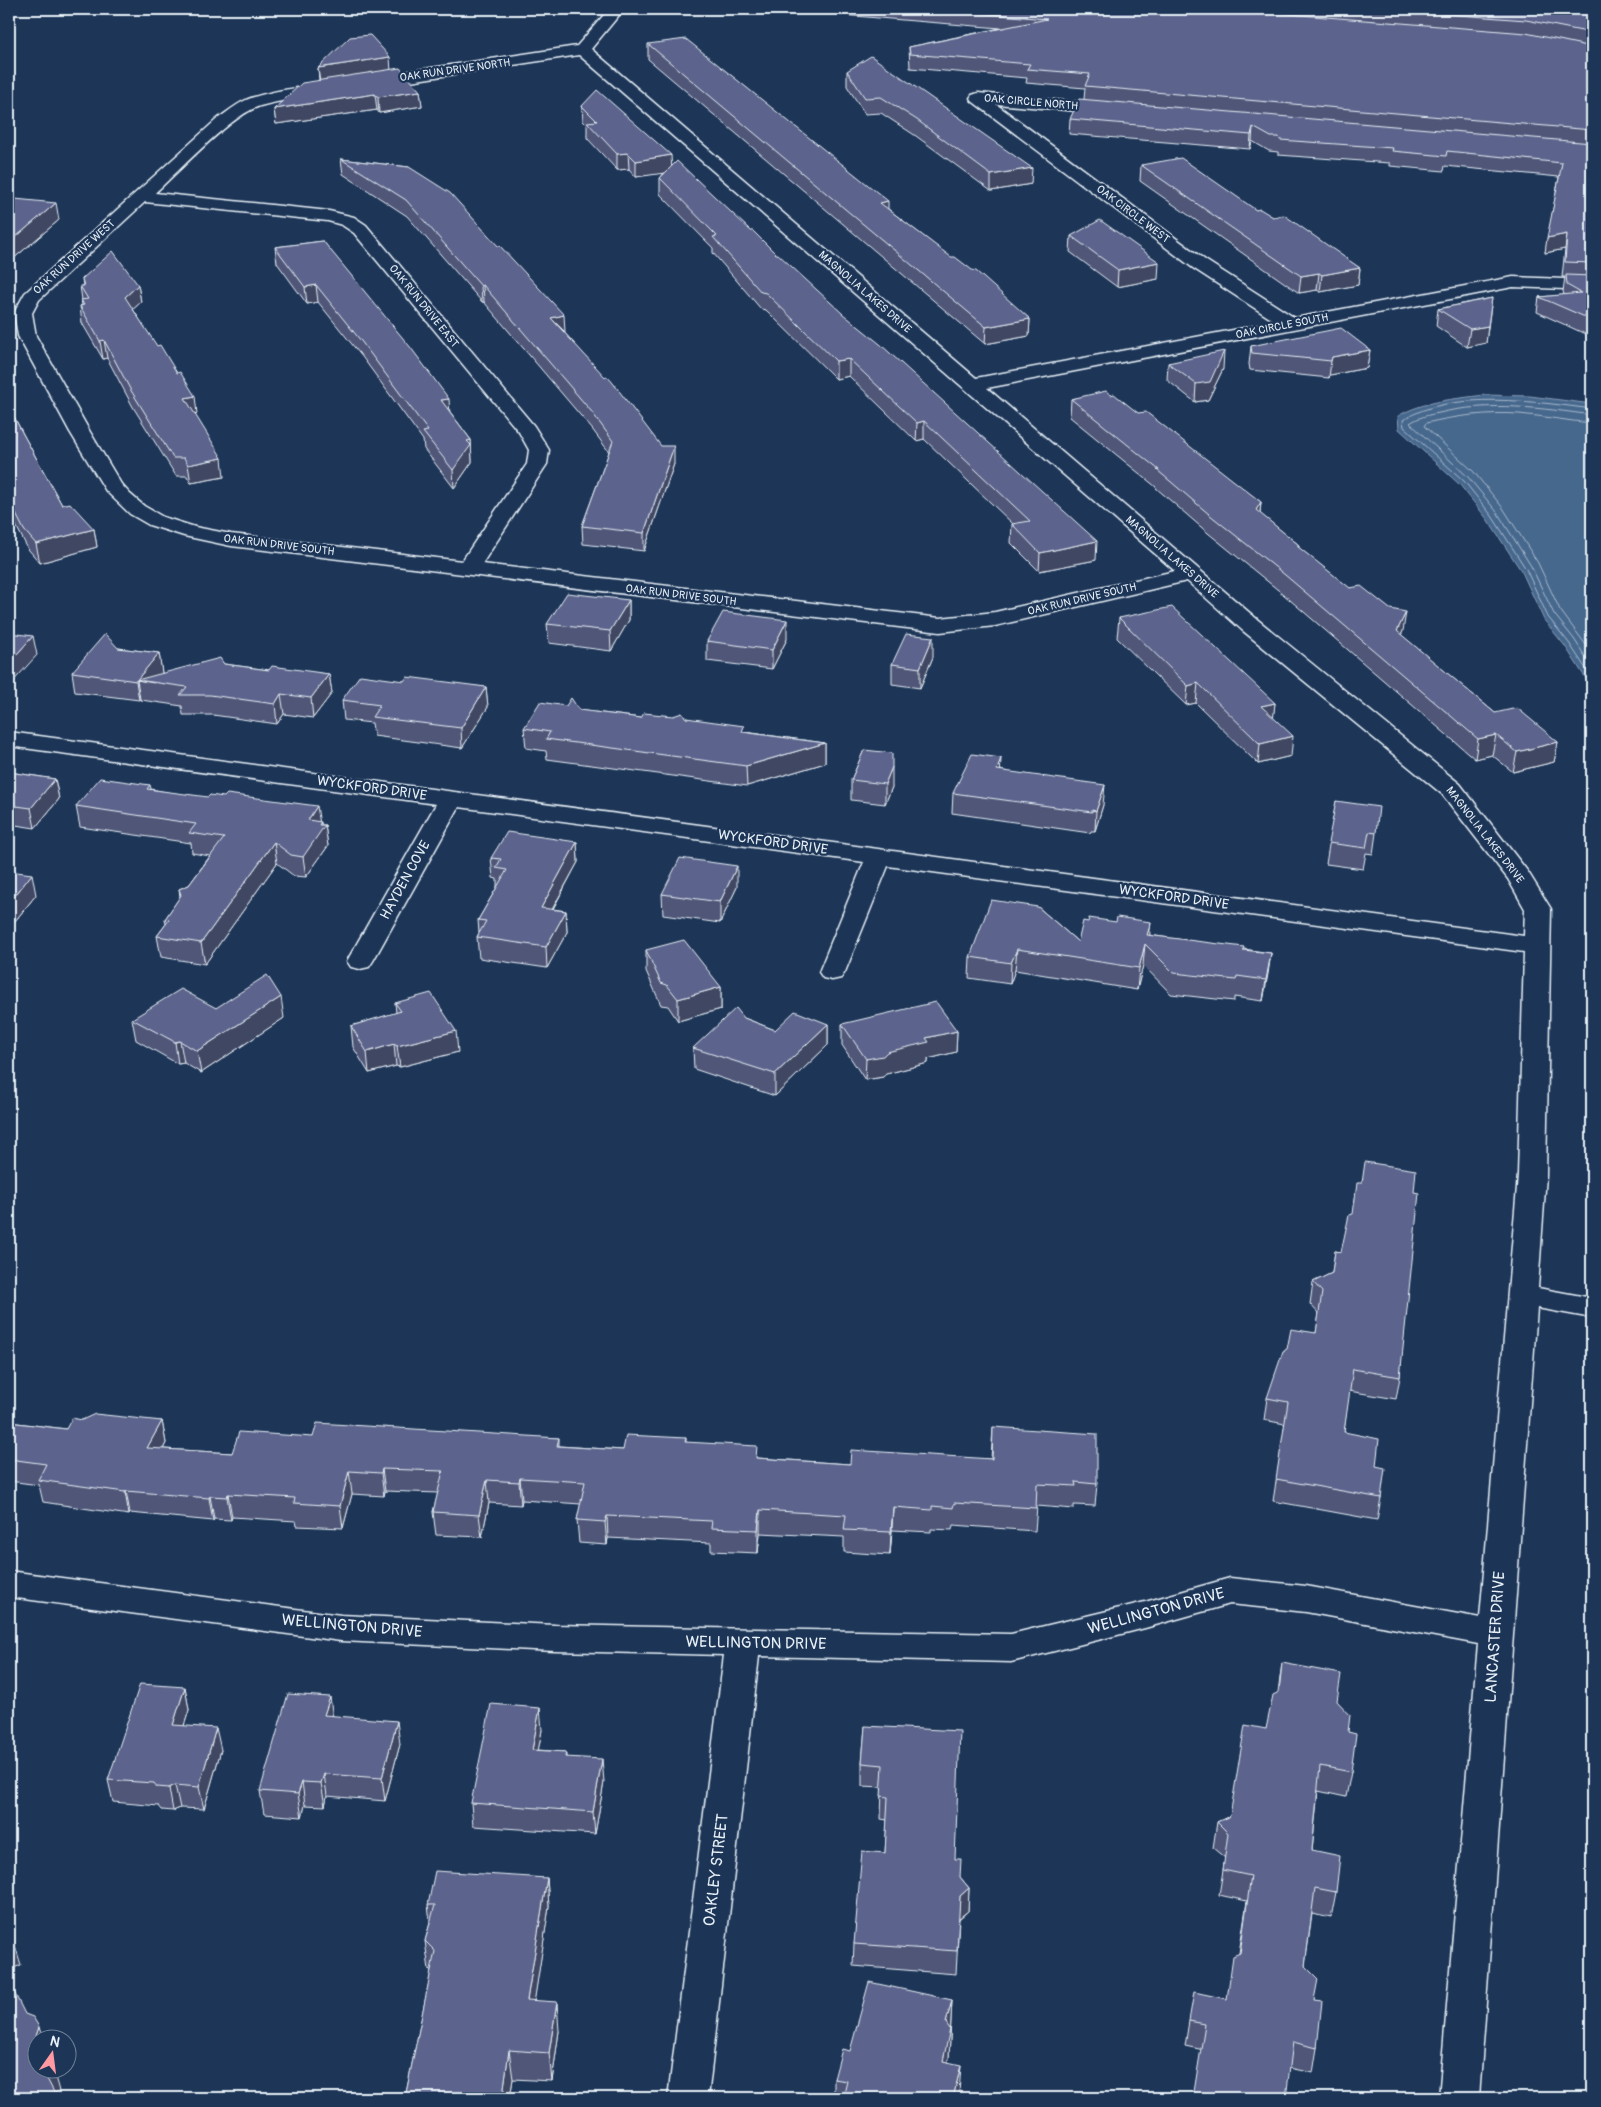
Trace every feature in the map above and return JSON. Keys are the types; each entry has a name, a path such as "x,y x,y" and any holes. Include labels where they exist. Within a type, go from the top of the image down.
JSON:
{"street":[{"path":"582,50 617,9"},
{"name":"OAK RUN DRIVE NORTH","path":"241,109 285,95 582,50"},
{"name":"MAGNOLIA LAKES DRIVE","path":"582,50 604,66 1250,625 1451,790 1519,876 1538,909 1532,1175"},
{"name":"OAK CIRCLE NORTH","path":"978,98 1127,110"},
{"name":"OAK CIRCLE WEST","path":"978,98 1199,264 1292,324"},
{"name":"OAK RUN DRIVE WEST","path":"169,525 137,510 113,487 27,336 24,313 31,297 241,109"},
{"name":"OAK RUN DRIVE EAST","path":"141,197 329,216 348,221 360,229 527,430 539,450 537,464 468,568"},
{"name":"OAK CIRCLE SOUTH","path":"972,385 1513,282 1592,284"},
{"name":"OAK RUN DRIVE SOUTH","path":"169,525 191,532 231,540 940,625 996,619 1191,574"},
{"name":"WYCKFORD DRIVE","path":"9,739 1537,946"},
{"name":"HAYDEN COVE","path":"360,961 451,798"},
{"path":"832,972 879,857"},
{"name":"LANCASTER DRIVE","path":"1459,2098 1532,1175"},
{"path":"1522,1295 1592,1308"},
{"name":"WELLINGTON DRIVE","path":"9,1584 342,1628 555,1638 1011,1648 1145,1615 1230,1591 1306,1599 1496,1634"},
{"name":"OAKLEY STREET","path":"688,2098 743,1642"}],"water":[{"path":"1484,395 1530,396 1592,404 1592,688 1565,646 1544,620 1522,572 1487,519 1460,485 1399,429 1398,416 1418,407 1440,401"}],"building":[{"path":"928,9 1226,9 1526,33 1592,47 1592,130 1085,86 1090,74 1027,69 1030,64 910,54 909,47 1047,19"},
{"path":"1378,9 1592,9 1592,33 1526,20"},
{"path":"370,35 390,57 318,68 350,37"},
{"path":"686,39 888,201 880,203 951,257 955,257 976,271 1030,319 986,327 648,44"},
{"path":"871,56 1032,168 991,175 917,120 881,97 865,98 847,71"},
{"path":"400,68 420,91 378,97 375,94 274,109 302,83"},
{"path":"597,90 671,155 636,161 628,153 617,154 587,122 597,121 582,106"},
{"path":"1079,99 1592,143 1592,263 1565,262 1567,234 1547,238 1562,163 1447,151 1446,156 1392,151 1393,148 1280,140 1279,137 1271,137 1253,127 1251,135 1070,119"},
{"path":"1181,158 1256,210 1260,209 1273,217 1284,215 1360,268 1322,275 1319,273 1301,276 1141,165"},
{"path":"341,159 409,167 450,193 564,315 551,318 605,377 607,376 661,446 674,446 644,533 582,526 613,441 591,411 483,285 481,286 406,200"},
{"path":"677,161 776,254 843,314 880,344 1097,541 1040,553 1012,524 1030,521 924,421 917,423 849,359 836,361 766,293 761,292 713,237 717,236 660,178"},
{"path":"15,199 56,203 9,242 9,205"},
{"path":"1100,220 1159,262 1118,270 1071,236"},
{"path":"323,241 411,348 449,399 441,400 471,440 467,441 471,445 453,470 423,432 428,431 361,341 316,285 305,287 275,247"},
{"path":"113,251 138,285 125,297 157,346 160,345 177,373 180,372 195,396 185,398 222,458 188,465 184,458 173,458 130,389 104,340 100,341 80,306 84,305 81,300 88,299 80,286 84,286 82,279"},
{"path":"1566,275 1592,276 1592,320 1539,297 1581,293 1567,285"},
{"path":"1492,298 1488,326 1470,329 1438,309"},
{"path":"1341,328 1370,350 1332,357 1331,361 1252,353 1251,346"},
{"path":"1224,351 1210,382 1196,384 1168,363"},
{"path":"1106,391 1111,395 1114,394 1138,413 1146,412 1261,502 1256,510 1299,545 1297,546 1350,588 1361,586 1390,609 1406,612 1397,631 1495,713 1517,708 1558,742 1517,752 1496,735 1478,739 1285,575 1071,399"},
{"path":"9,407 62,505 70,503 94,529 36,544 24,530 9,500"},
{"path":"567,593 629,600 610,631 547,624"},
{"path":"1172,607 1275,703 1261,706 1293,736 1260,744 1198,683 1188,686 1119,618"},
{"path":"723,612 787,620 772,650 707,641"},
{"path":"9,633 33,636 9,663"},
{"path":"105,634 118,648 159,653 136,681 72,672"},
{"path":"906,634 933,637 920,668 892,664"},
{"path":"220,658 224,664 269,670 272,666 329,674 311,698 281,694 275,704 210,695 180,695 187,687 137,680"},
{"path":"360,675 404,681 407,677 486,687 461,728 372,717 380,705 342,700"},
{"path":"571,698 579,710 641,718 644,713 673,716 682,713 686,718 744,726 742,732 825,743 746,766 546,739 550,732 524,728 540,702 566,706"},
{"path":"864,750 892,753 892,767 885,784 851,780"},
{"path":"972,754 1001,758 997,770 1105,785 1096,811 1092,810 1092,812 953,793"},
{"path":"9,772 55,779 31,808 9,805"},
{"path":"100,778 150,785 147,789 208,797 210,795 224,797 227,794 317,806 308,820 321,822 319,825 325,825 303,857 291,855 274,842 201,943 157,936 169,920 165,919 181,895 179,889 189,885 224,838 189,833 196,824 76,806"},
{"path":"1336,801 1379,807 1376,833 1369,832 1366,848 1328,843"},
{"path":"507,832 577,842 541,908 566,911 546,947 477,937 486,921 478,920 507,870 496,868 501,859 491,858"},
{"path":"680,858 737,866 720,902 662,894"},
{"path":"9,871 32,874 9,903"},
{"path":"991,900 1038,907 1078,942 1083,921 1088,922 1089,918 1116,922 1117,917 1151,922 1147,935 1244,947 1243,950 1271,953 1266,980 1237,976 1236,980 1174,973 1145,944 1139,968 1017,949 1011,963 970,957"},
{"path":"684,940 721,987 678,999 667,985 661,983 646,950"},
{"path":"267,975 281,997 197,1051 180,1041 175,1042 132,1019 181,989 216,1008"},
{"path":"431,993 456,1031 397,1046 394,1044 367,1052 351,1026 401,1011 395,1003"},
{"path":"936,1002 957,1031 926,1038 929,1042 887,1052 883,1056 866,1059 842,1024"},
{"path":"736,1008 744,1018 775,1030 795,1011 828,1024 775,1074 693,1048"},
{"path":"1365,1162 1416,1170 1414,1192 1419,1193 1400,1377 1353,1369 1344,1432 1379,1439 1376,1466 1385,1468 1381,1498 1276,1479 1288,1402 1267,1398 1283,1351 1287,1349 1291,1329 1316,1333 1322,1292 1313,1282 1332,1273 1335,1251 1341,1252 1349,1215 1353,1214 1357,1183 1362,1183"},
{"path":"95,1414 162,1421 147,1448 232,1453 239,1432 313,1437 317,1423 559,1438 557,1446 623,1450 626,1435 686,1438 685,1442 757,1446 756,1458 850,1464 851,1450 992,1459 993,1427 1097,1434 1097,1484 1075,1482 1076,1486 1037,1484 1036,1508 954,1503 953,1508 932,1506 932,1510 893,1507 891,1532 844,1530 846,1515 760,1510 758,1530 711,1528 712,1521 607,1516 605,1522 577,1520 585,1482 520,1478 519,1482 487,1480 479,1515 433,1512 443,1471 382,1469 381,1473 349,1471 340,1506 294,1503 295,1498 228,1494 227,1497 210,1496 209,1498 125,1492 38,1480 46,1464 9,1459 9,1422 66,1429 72,1418 82,1420"},
{"path":"1282,1663 1341,1674 1337,1701 1350,1715 1348,1732 1356,1734 1351,1772 1320,1766 1312,1850 1340,1856 1336,1892 1315,1888 1305,1966 1318,1979 1314,2000 1322,2001 1317,2048 1293,2042 1286,2098 1193,2098 1205,2024 1189,2021 1194,1992 1227,1999 1233,1956 1240,1953 1251,1876 1223,1870 1228,1833 1217,1822 1230,1816 1245,1725 1266,1729 1273,1695 1279,1692"},
{"path":"140,1684 185,1687 173,1725 216,1728 199,1787 175,1785 169,1788 157,1787 154,1783 108,1780"},
{"path":"288,1694 330,1697 324,1715 397,1721 382,1778 324,1774 321,1783 302,1782 298,1794 260,1791"},
{"path":"491,1704 540,1708 532,1750 566,1752 565,1757 602,1759 593,1812 471,1803"},
{"path":"865,1726 960,1731 955,1859 961,1859 960,1877 969,1888 960,1896 957,1951 854,1944 862,1851 885,1853 888,1797 881,1796 883,1765 862,1763"},
{"path":"435,1871 547,1878 527,2000 557,2002 549,2053 509,2050 503,2095 499,2094 498,2098 405,2098 435,1951 425,1941 435,1905 428,1905"},
{"path":"9,1931 14,1942 9,1945"},
{"path":"9,1982 25,2014 33,2017 39,2027 38,2030 28,2030 28,2080 48,2080 57,2098 9,2098"},
{"path":"869,1982 952,2000 946,2023 950,2029 943,2061 961,2065 953,2098 843,2098 847,2081 834,2079 842,2049 850,2051"}]}
